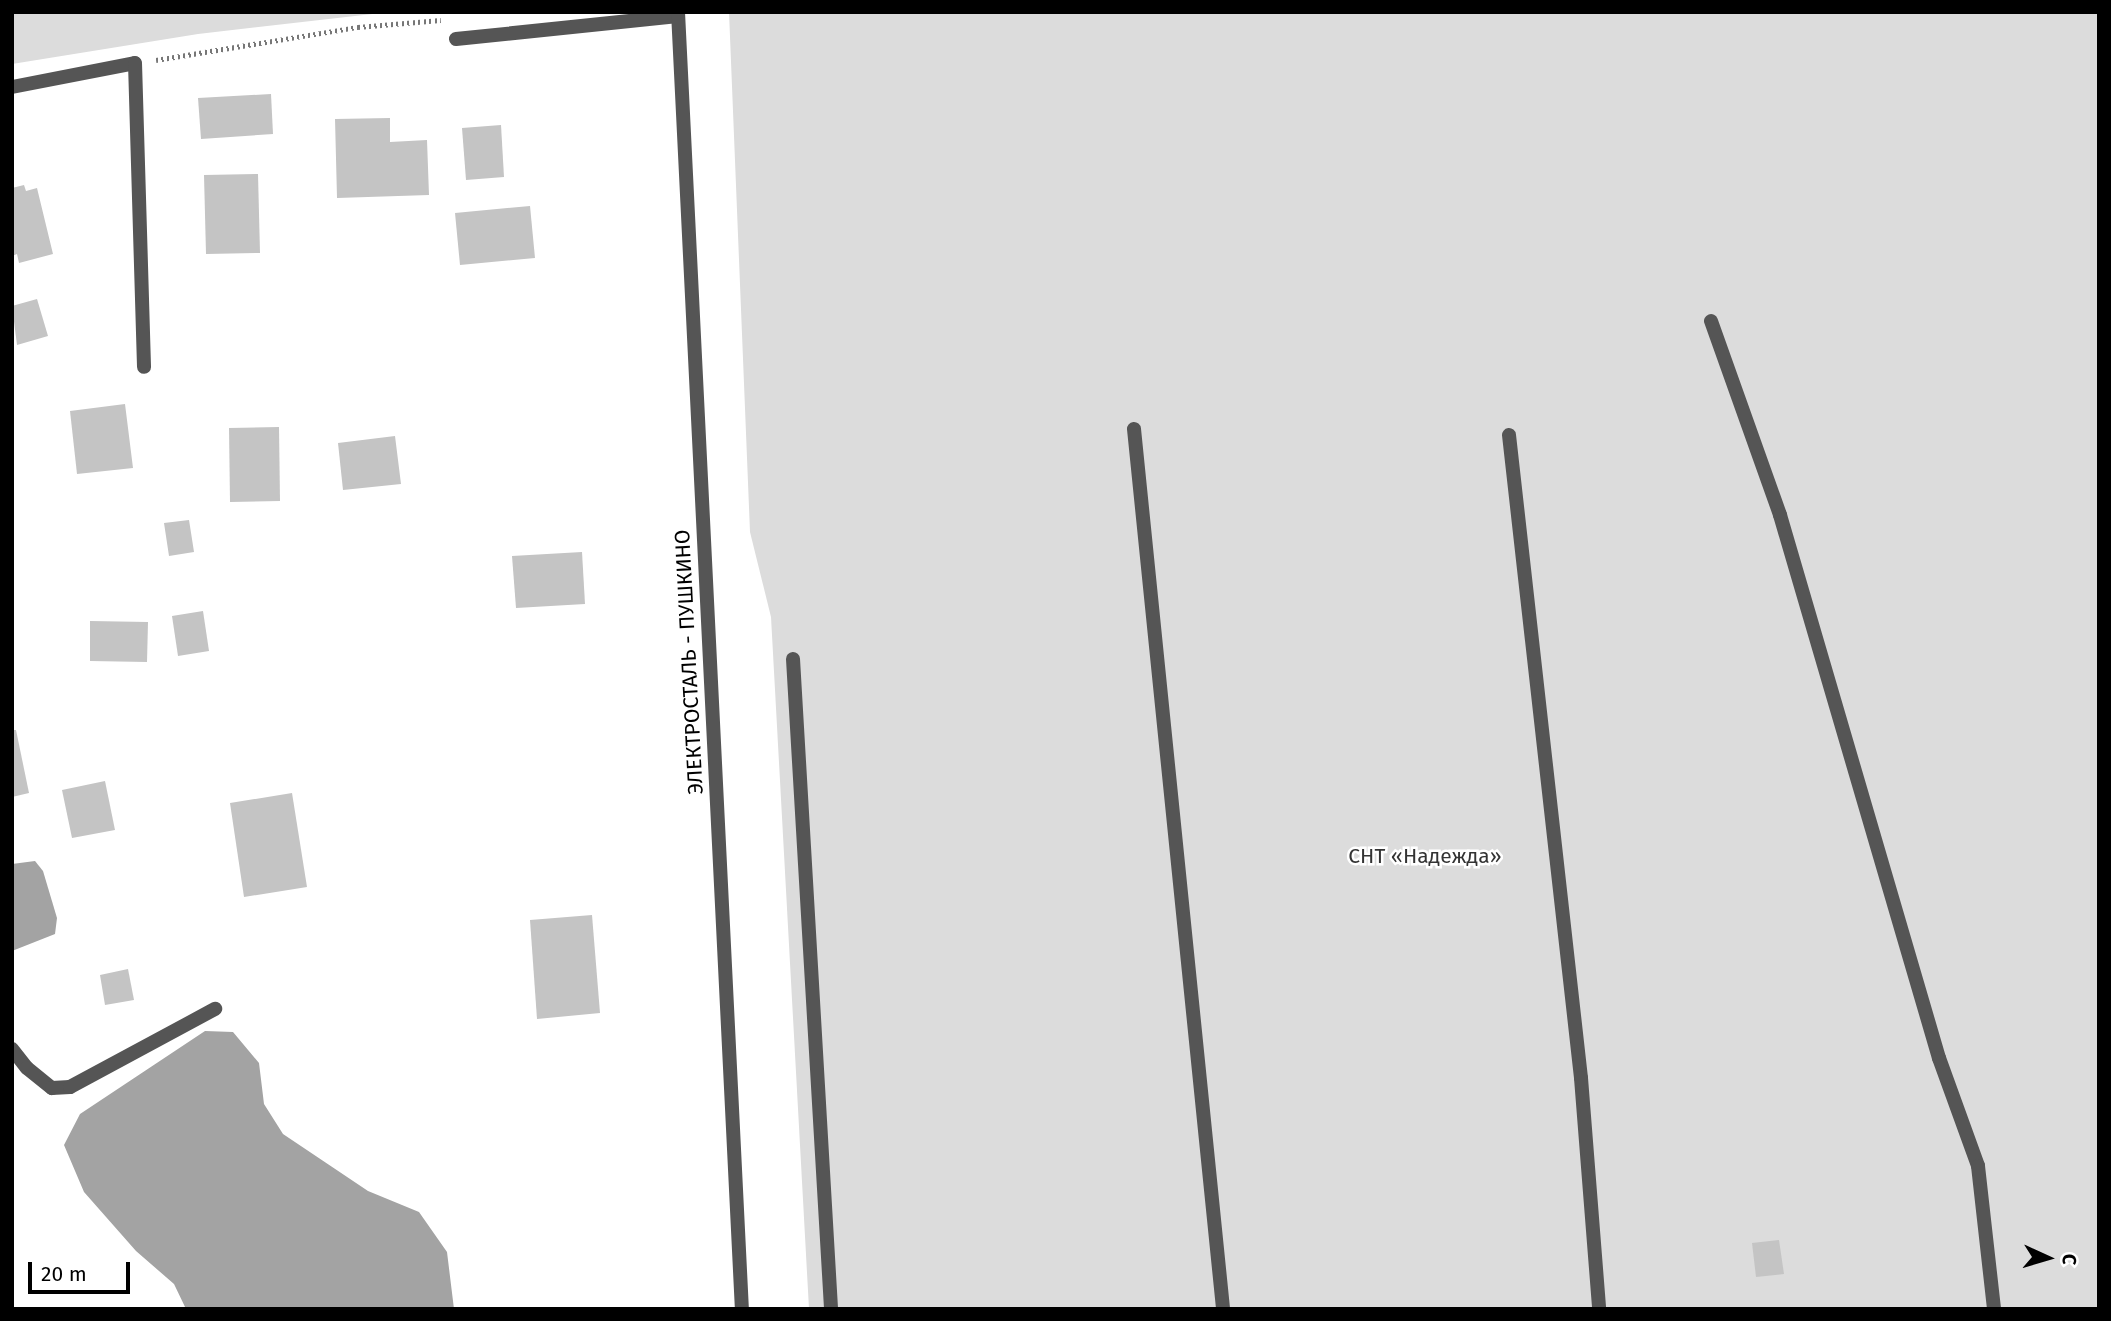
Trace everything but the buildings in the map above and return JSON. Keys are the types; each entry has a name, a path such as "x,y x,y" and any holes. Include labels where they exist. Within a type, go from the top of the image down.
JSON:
{"street":[{"path":"456,39 678,14"},
{"name":"ЭЛЕКТРОСТАЛЬ - ПУШКИНО","path":"678,14 742,1309"},
{"path":"12,87 135,63 144,368"},
{"path":"1711,321 1780,515 1939,1058 1979,1166 1994,1309"},
{"path":"1134,429 1223,1309"},
{"path":"1509,435 1581,1078 1599,1309"},
{"path":"793,659 831,1309"},
{"path":"12,1049 27,1068 52,1088 70,1087 215,1009"}],"path":[{"path":"135,63 437,18 455,25 456,39"}],"green space":[{"path":"12,12 390,12 198,34 12,64"},
{"name":"СНТ «Надежда»","path":"729,12 2099,12 2099,1309 809,1309 771,617 750,532"}],"shaded area":[{"path":"35,861 43,871 57,918 55,934 12,951 12,864"},
{"path":"205,1031 233,1032 259,1063 264,1104 283,1134 368,1191 419,1212 447,1252 454,1309 186,1309 174,1284 136,1251 84,1192 64,1145 80,1114"}]}
